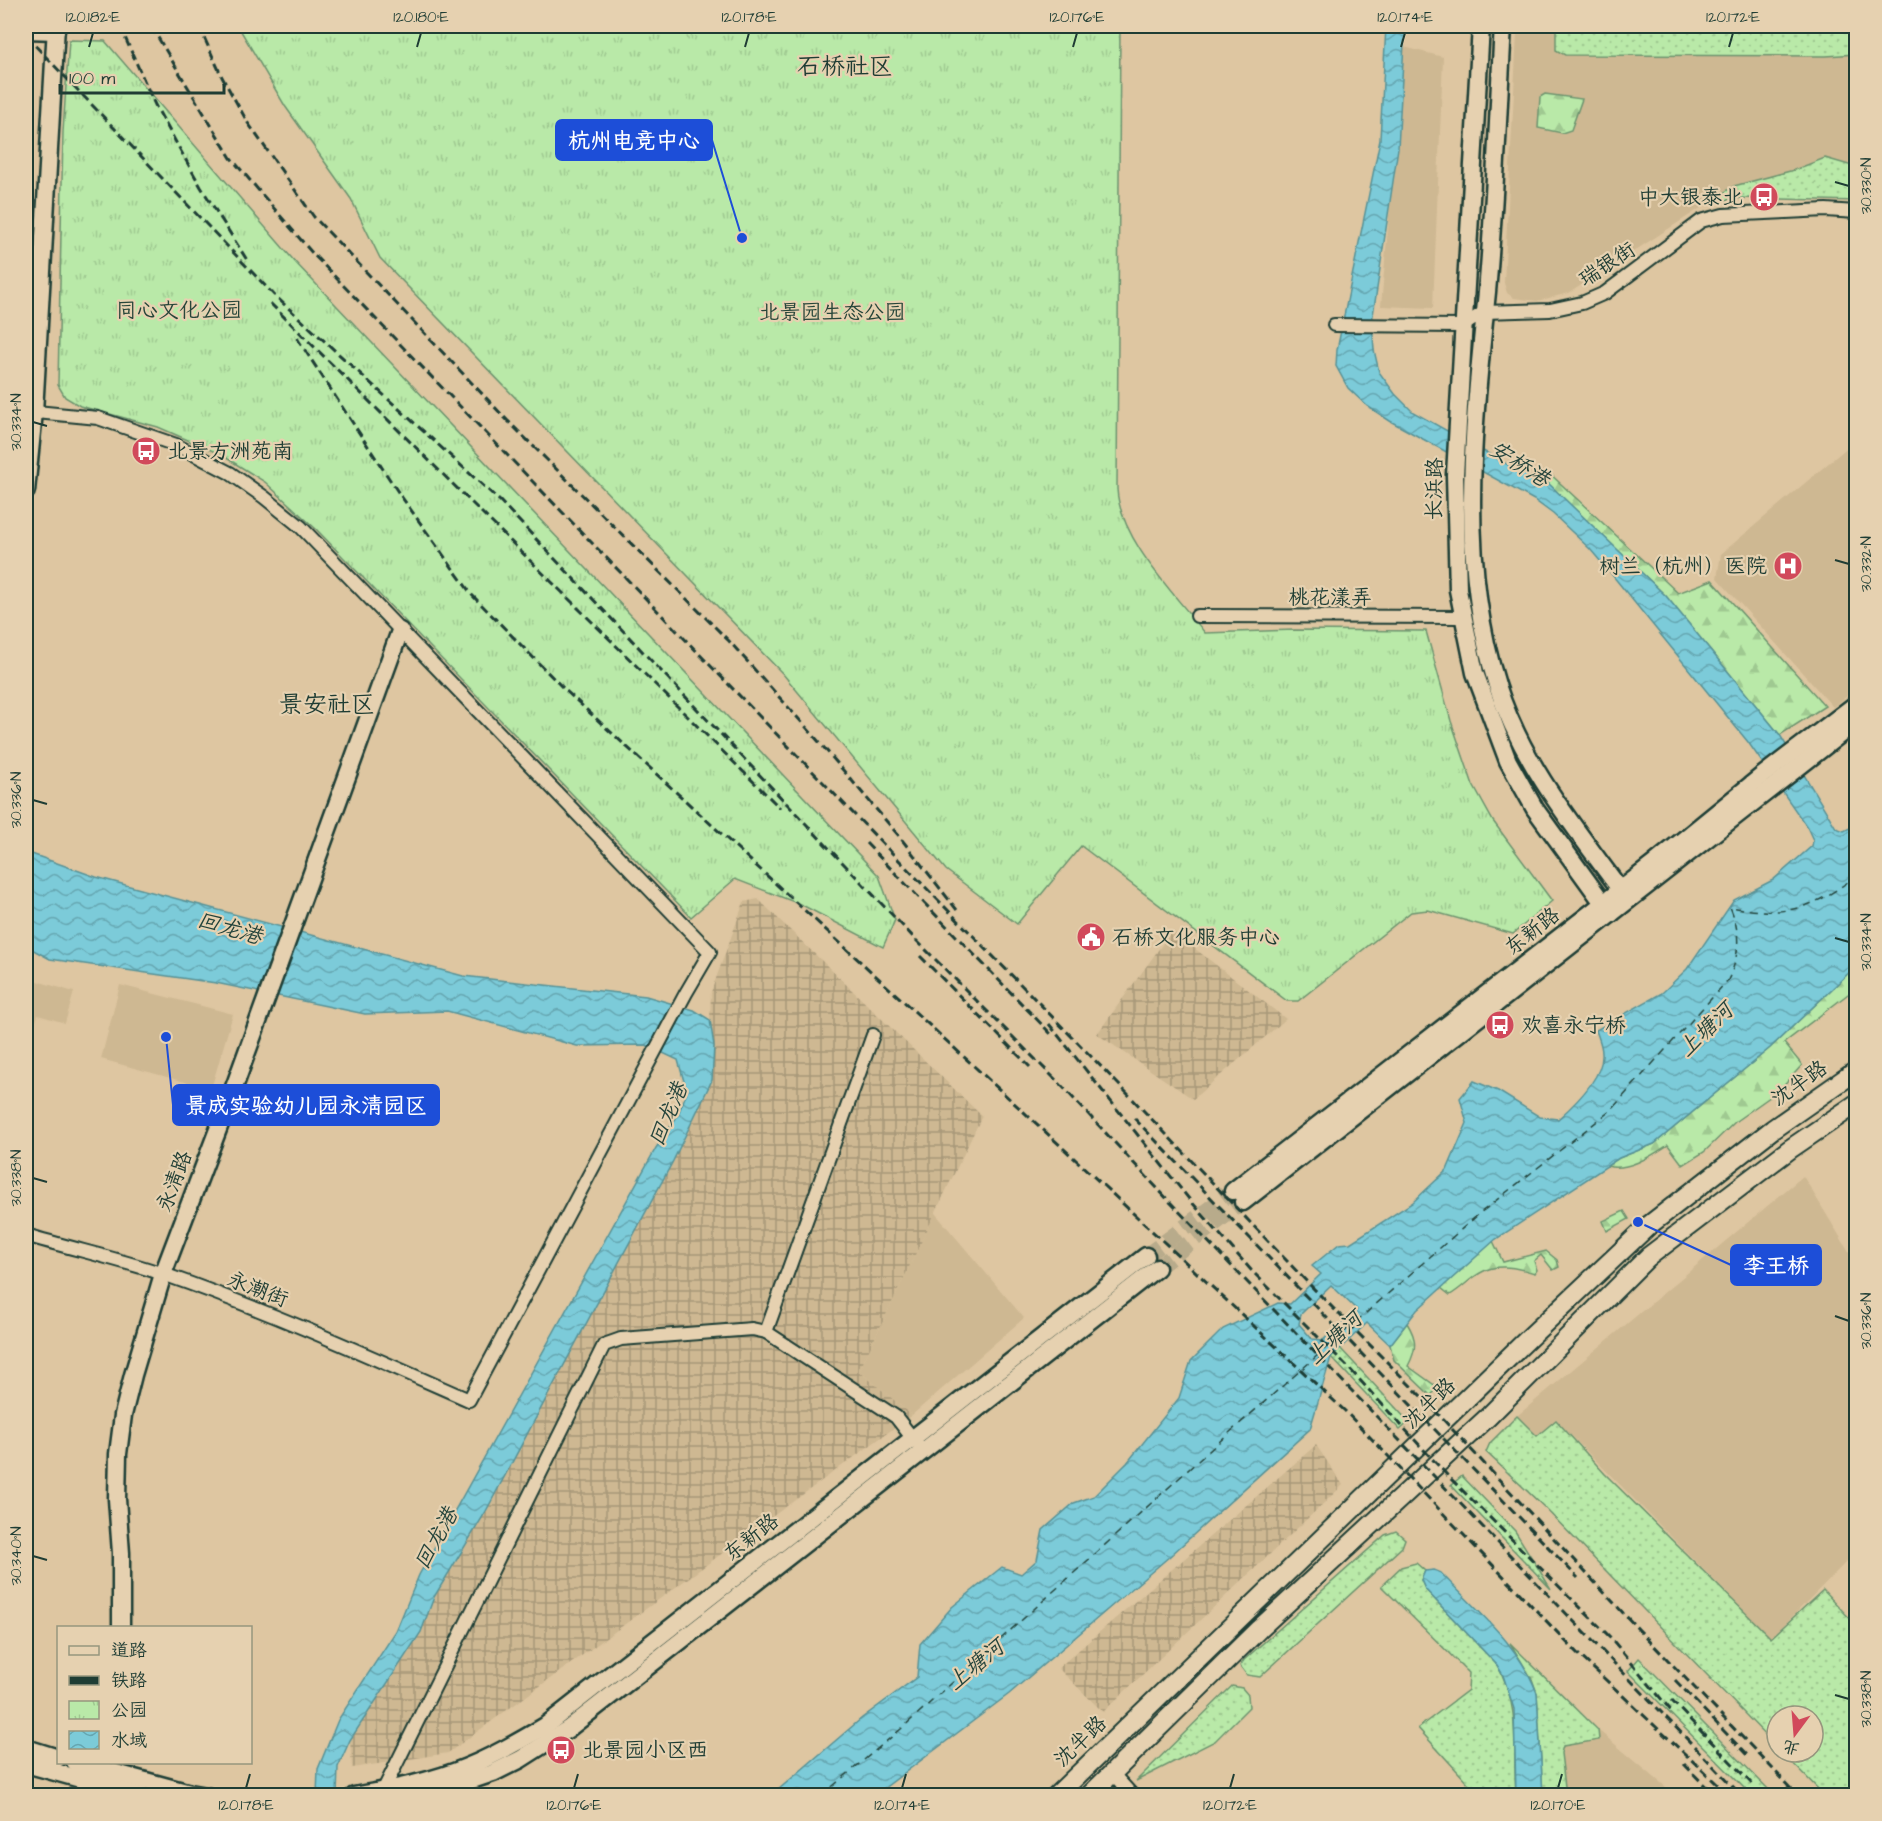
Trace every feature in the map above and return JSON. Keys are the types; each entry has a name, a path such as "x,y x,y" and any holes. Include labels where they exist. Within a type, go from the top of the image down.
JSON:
{"main road":[{"name":"长浜路","path":"1481,26 1455,500 1458,590 1475,673 1508,761 1535,809 1607,908"},
{"name":"长浜路","path":"1503,26 1472,499 1475,582 1484,638 1497,686 1521,740 1551,793 1625,895"},
{"path":"26,30 56,28 26,491"},
{"name":"永清路","path":"121,1626 118,1454 123,1415 133,1375 163,1274 400,632"},
{"name":"东新路","path":"1798,759 1857,704"},
{"name":"东新路","path":"1238,1196 1625,895 1766,782 1857,722"},
{"name":"沈半路","path":"1056,1796 1531,1336 1648,1226 1773,1129 1857,1071"},
{"path":"1089,1796 1259,1629 1488,1417 1648,1257 1790,1149 1857,1104"},
{"name":"东新路","path":"425,1796 494,1773 522,1759 568,1729 917,1446 1151,1262"},
{"name":"东新路","path":"354,1796 410,1785 465,1768 545,1726 917,1446"},
{"path":"26,1748 57,1758"},
{"path":"26,1764 207,1796"},
{"path":"78,1764 98,1778 142,1796"}],"street":[{"name":"瑞银街","path":"1484,312 1550,310 1582,303 1605,293 1701,221 1722,215 1826,210 1857,212"},
{"path":"1334,325 1463,326 1484,312"},
{"path":"30,412 98,418 176,445 230,473 301,527 400,632"},
{"name":"桃花漾弄","path":"1197,616 1462,617"},
{"name":"永潮街","path":"26,1235 163,1274 250,1306 469,1400 710,952 400,632"},
{"path":"766,1332 873,1035"},
{"path":"383,1791 604,1345 621,1339 752,1329 766,1332 896,1417 917,1446"},
{"path":"1112,1773 1133,1796"}],"shaded area":[{"path":"1520,26 1856,26 1856,201 1740,198 1710,202 1569,293 1537,301 1514,298 1507,293 1504,283 1517,34"},
{"path":"1404,47 1443,57 1433,308 1381,306"},
{"name":"树兰（杭州）医院","path":"1856,440 1856,689 1833,707 1717,578 1721,554"},
{"path":"758,899 982,1116 859,1371 912,1415 448,1753 352,1768 350,1740 421,1632 434,1597 485,1513 673,1161 712,1080 714,1046 710,1020 711,992 744,902"},
{"path":"1172,931 1286,1019 1193,1099 1097,1034"},
{"path":"26,972 31,974 30,979 74,992 65,1023 38,1015 26,1052"},
{"path":"120,985 233,1014 211,1089 101,1059"},
{"path":"1803,1176 1856,1263 1856,1552 1771,1638 1556,1420 1537,1436 1517,1416"},
{"path":"935,1213 1024,1318 912,1415 859,1371"},
{"path":"1316,1445 1343,1485 1103,1712 1058,1668"},
{"path":"1598,1730 1674,1795 1566,1795 1561,1753 1563,1746 1599,1740"}],"green space":[{"name":"北景园生态公园","path":"238,26 1120,26 1117,489 1120,508 1128,527 1150,565 1205,633 1295,630 1426,631 1451,721 1473,785 1493,821 1552,901 1513,934 1428,910 1411,912 1298,1001 1287,1001 1081,846 1017,924 946,870 783,674 380,258 351,199 285,106"},
{"path":"1556,26 1856,26 1856,54 1826,56 1565,55 1556,50"},
{"name":"同心文化公园","path":"69,40 105,41 296,263 879,876 895,920 883,947 802,905 735,879 691,917 316,529 265,482 220,454 158,427 80,406 65,397 58,385 63,132"},
{"path":"1545,94 1582,99 1571,130 1562,133 1538,128 1540,97"},
{"path":"1825,158 1856,167 1856,201 1740,198 1710,202 1734,186 1794,170"},
{"path":"1547,471 1678,593 1712,580 1825,706 1780,735 1666,596 1538,474"},
{"path":"1856,966 1856,988 1784,1043 1802,1065 1781,1089 1736,1121 1704,1152 1683,1165 1668,1145 1631,1165 1607,1166 1619,1158 1654,1144 1770,1048"},
{"path":"1624,1211 1629,1219 1607,1231 1603,1221"},
{"path":"1493,1241 1503,1262 1546,1251 1557,1260 1559,1267 1553,1270 1541,1255 1534,1261 1537,1270 1535,1273 1515,1268 1488,1269 1450,1295 1441,1288"},
{"path":"1407,1323 1415,1344 1408,1366 1437,1387 1431,1396 1394,1360 1390,1345"},
{"path":"1340,1348 1409,1422 1400,1430 1331,1357"},
{"path":"1517,1416 1537,1436 1556,1420 1605,1474 1771,1638 1823,1590 1856,1625 1856,1795 1824,1795 1794,1764 1825,1764 1825,1704 1765,1704 1765,1735 1544,1507 1486,1452 1490,1443"},
{"path":"1462,1476 1515,1531 1551,1589 1451,1485"},
{"path":"1396,1531 1405,1539 1402,1547 1260,1677 1247,1675 1240,1666 1244,1660 1385,1535"},
{"path":"1416,1563 1425,1571 1421,1580 1425,1589 1497,1665 1505,1681 1513,1713 1516,1795 1479,1795 1418,1728 1468,1690 1469,1673 1381,1586 1401,1567"},
{"path":"1510,1643 1598,1730 1599,1740 1563,1746 1561,1753 1566,1795 1543,1795 1537,1693 1532,1679"},
{"path":"1639,1658 1774,1795 1751,1795 1628,1671"},
{"path":"1232,1686 1242,1688 1248,1695 1249,1707 1215,1741 1136,1781"}],"water":[{"name":"上塘河","path":"1386,26 1405,26 1398,148 1372,322 1374,350 1379,372 1395,394 1413,412 1530,477 1549,484 1666,596 1780,735 1836,828 1844,831 1856,825 1856,966 1770,1048 1654,1144 1619,1158 1496,1239 1417,1310 1390,1345 1367,1323 1331,1357 1310,1429 1170,1556 1009,1694 875,1795 771,1796 862,1718 917,1677 920,1644 952,1607 1002,1567 1021,1574 1037,1560 1043,1530 1074,1503 1094,1496 1127,1463 1179,1398 1191,1361 1223,1329 1278,1303 1290,1304 1321,1274 1312,1266 1339,1244 1350,1243 1412,1203 1447,1170 1467,1123 1460,1098 1474,1081 1498,1091 1540,1117 1558,1119 1587,1089 1598,1071 1602,1053 1596,1030 1662,993 1687,969 1734,900 1773,880 1812,846 1813,840 1807,827 1748,742 1590,549 1553,514 1534,500 1390,421 1367,406 1348,388 1336,366 1337,350 1380,140","holes":["1331,1285 1357,1310 1323,1340 1312,1339 1299,1324 1301,1314"]},
{"name":"回龙港","path":"26,852 96,877 463,976 646,996 694,1010 710,1020 714,1046 712,1080 673,1161 485,1513 434,1597 421,1632 350,1740 338,1767 337,1795 317,1795 318,1769 338,1720 396,1631 419,1575 656,1148 677,1117 687,1092 678,1060 646,1045 577,1046 447,1011 365,1014 216,983 50,959 26,946"},
{"path":"1434,1570 1441,1573 1495,1628 1529,1675 1537,1693 1543,1795 1516,1795 1514,1709 1503,1675 1497,1665 1425,1589 1421,1580 1425,1571"}],"ferry route":[{"path":"821,1796 901,1729 1229,1433 1480,1213 1610,1111 1728,980 1735,962 1738,944 1734,916 1730,907 1767,911 1798,908 1825,897 1856,876"}],"tunnel":[{"path":"1146,1256 1233,1191"},
{"path":"1157,1268 1243,1202"}],"railway":[{"path":"120,26 155,105 201,187 247,260"},
{"path":"151,26 231,158 313,254 1124,1090 1308,1283 1426,1401 1639,1630 1799,1796"},
{"path":"199,26 222,77 248,123 314,217 507,420 729,641 899,836 957,910"},
{"path":"26,36 274,295 500,501 916,940 1062,1086 1170,1202 1742,1796"},
{"path":"270,303 780,808"},
{"path":"297,338 398,492 472,595 564,689 1345,1411 1578,1654 1730,1796"},
{"path":"866,843 1052,1035"},
{"path":"920,956 1030,1067"},
{"path":"1049,1024 1189,1199 1251,1270 1346,1365 1447,1475 1610,1637 1673,1713"},
{"path":"1134,1118 1578,1578"},
{"path":"1675,1680 1748,1756"},
{"path":"1671,1700 1754,1786"},
{"path":"1684,1764 1715,1796"}],"place":[{"name":"中大银泰北","path":"1764,197"},
{"name":"杭州电竞中心","path":"742,238"},
{"name":"北景方洲苑南","path":"146,451"},
{"name":"树兰（杭州）医院","path":"1788,566"},
{"name":"石桥文化服务中心","path":"1091,937"},
{"name":"欢喜永宁桥","path":"1500,1025"},
{"name":"景成实验幼儿园永清园区","path":"166,1037"},
{"name":"李王桥","path":"1638,1222"},
{"name":"北景园小区西","path":"561,1750"}],"district":[{"name":"石桥社区","path":"845,66"},
{"name":"景安社区","path":"327,704"}],"water label":[{"name":"安桥港","path":"1520,463"}]}
